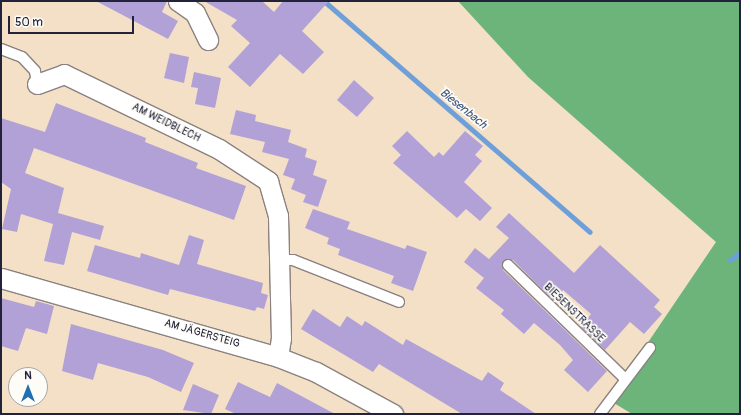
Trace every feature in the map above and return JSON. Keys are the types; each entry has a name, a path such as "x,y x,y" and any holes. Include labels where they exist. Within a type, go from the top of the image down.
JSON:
{"street":[{"path":"178,1 195,13 208,40"},
{"name":"AM WEIDBLECH","path":"37,84 64,74 219,149 260,174 268,181 275,197 280,260 282,338 278,357"},
{"name":"AM JÄGERSTEIG","path":"1,278 278,357 316,372 393,414"}],"lane":[{"name":"AM WEIDBLECH","path":"1,49 22,57 35,71 37,84"},
{"path":"280,260 293,260 399,302"},
{"name":"BIESENSTRASSE","path":"508,265 624,378"},
{"path":"600,414 624,378 650,348"}],"green space":[{"path":"458,1 740,1 740,414 632,414 609,400 716,242 528,77"}],"building":[{"path":"96,1 167,1 162,12 178,21 168,39"},
{"path":"204,1 262,1 274,12 283,1 329,1 302,31 324,52 303,74 280,54 250,87 228,67 250,43 231,26 237,20"},
{"path":"170,53 189,57 184,83 164,78"},
{"path":"194,72 221,78 215,108 195,104 198,88 191,87"},
{"path":"354,80 374,98 357,117 337,100"},
{"path":"56,103 146,138 145,142 198,163 196,168 246,186 234,220 34,148 25,173 64,188 58,213 104,226 100,240 72,232 64,265 44,261 53,224 21,214 17,232 2,229 11,189 1,182 1,118 45,132"},
{"path":"236,110 256,115 255,121 291,130 288,142 307,149 305,157 317,161 313,175 327,180 318,207 303,202 306,195 291,189 295,179 283,175 289,159 262,152 265,142 230,134"},
{"path":"407,131 434,157 439,152 443,156 465,131 483,146 475,155 482,161 464,182 492,208 480,221 466,209 457,218 393,163 401,155 392,146"},
{"path":"313,209 350,222 347,229 405,249 407,245 427,252 413,291 391,283 394,276 338,255 340,249 327,244 329,238 305,228"},
{"path":"509,213 574,273 600,245 660,300 654,307 662,314 644,334 630,322 605,350 581,327 591,314 563,290 554,301 513,260 503,261 503,270 607,371 588,392 564,370 573,360 560,345 534,323 524,334 501,314 504,310 476,288 484,278 464,262 475,248 489,259 509,238 496,227"},
{"path":"189,235 204,240 197,264 263,283 261,293 268,295 264,309 257,307 255,311 170,289 168,295 87,271 95,245 140,258 141,253 179,265"},
{"path":"1,298 34,307 36,301 54,306 47,334 26,328 18,351 1,346"},
{"path":"313,309 340,327 347,316 362,326 365,321 403,345 406,339 482,381 488,372 504,383 500,390 536,414 462,414 379,364 373,372 301,329"},
{"path":"71,324 163,350 194,363 181,392 148,377 98,363 93,380 62,371"},
{"path":"238,382 270,397 277,383 335,414 236,414 225,409"},
{"path":"193,384 219,395 211,414 183,410"}],"waterway":[{"name":"Biesenbach","path":"324,1 590,232"},
{"name":"Biesenbach","path":"730,260 740,252"}]}
